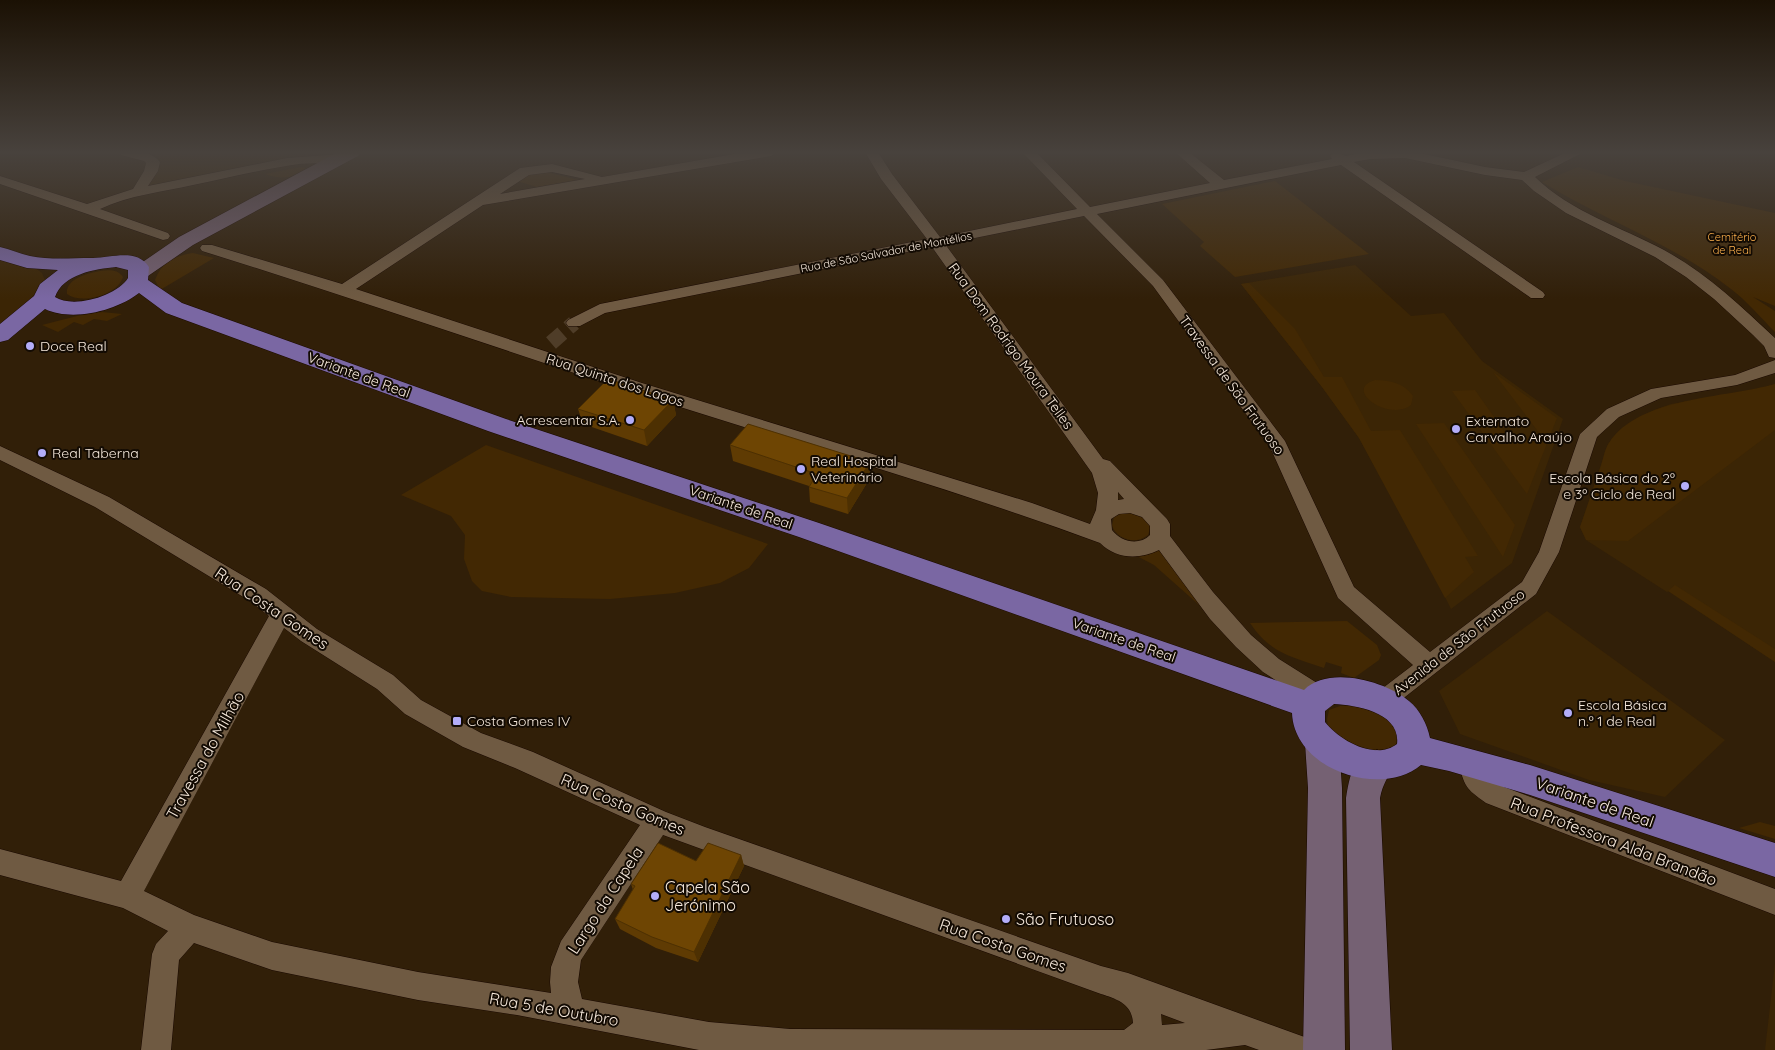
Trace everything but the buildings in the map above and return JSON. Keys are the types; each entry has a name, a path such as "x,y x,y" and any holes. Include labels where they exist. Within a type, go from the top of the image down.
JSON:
{"main road":[{"path":"0,253 27,262 58,264 105,262"},
{"path":"27,262 42,273 46,294 55,307 74,309"},
{"path":"0,336 70,272 105,262"},
{"name":"Variante de Real","path":"105,262 135,264 139,267 139,277 174,308"},
{"path":"0,336 36,321 119,297 139,277"},
{"name":"Variante de Real","path":"103,303 174,308 497,425 1313,700"},
{"name":"Avenida de São Frutuoso","path":"1313,700 1330,690 1364,693 1383,701 1398,710 1409,723 1414,736 1414,749"},
{"path":"1313,700 1308,717 1312,730 1322,744 1337,754 1356,762 1393,765 1406,760 1414,749"},
{"name":"Variante de Real","path":"1414,749 1470,762 1775,860"}],"street":[{"path":"64,201 164,236"},
{"path":"88,209 104,201"},
{"path":"139,277 186,241 260,201"},
{"path":"344,290 476,202 482,201"},
{"name":"Rua Dom Rodrigo Moura Telles","path":"906,201 1087,450"},
{"name":"Travessa de São Frutuoso","path":"1076,201 1158,283 1278,445 1346,592 1428,664"},
{"name":"Rua de São Salvador de Montélios","path":"574,323 600,309 1136,201"},
{"path":"1402,201 1537,295"},
{"path":"1558,201 1584,216 1660,253 1692,273 1718,292 1772,344 1775,353"},
{"path":"105,262 186,241"},
{"name":"Rua Quinta dos Lagos","path":"207,248 344,290 536,355 1025,508"},
{"path":"536,355 551,342"},
{"name":"Avenida de São Frutuoso","path":"1383,701 1428,664 1529,588 1549,552 1589,434 1613,413 1657,394 1737,380 1770,369 1775,365"},
{"path":"1025,508 1107,538 1118,546 1133,550 1147,548 1158,541 1160,537 1160,524 1087,450"},
{"path":"1087,450 1108,484 1109,498 1101,528 1107,538"},
{"name":"Rua Costa Gomes","path":"0,452 102,502 258,595 309,635 385,682 413,707 472,740 524,760 658,821 790,870 1127,987 1299,1050"},
{"path":"1025,508 1073,517 1104,515 1116,507 1130,506 1149,512"},
{"path":"1160,537 1209,601 1244,641 1258,655 1313,700"},
{"name":"Travessa do Milhão","path":"128,896 281,614"},
{"path":"1322,744 1325,788 1324,1050"},
{"name":"Rua Professora Alda Brandão","path":"1470,762 1476,782 1495,795 1775,902"},
{"path":"1371,1050 1363,798 1367,775 1377,765"},
{"name":"Largo da Capela","path":"572,1012 564,989 564,964 658,821"},
{"name":"Rua 5 de Outubro","path":"0,862 128,896 189,927 272,956 418,986 517,1001 572,1012 705,1044 1126,1044 1247,1031"},
{"path":"156,1050 166,954 189,927"},
{"path":"1126,1044 1142,1036 1147,1026 1146,1010 1140,999 1127,987"}],"shaded area":[{"path":"0,253 27,262 42,273 48,288 0,335"},
{"name":"Externato Carvalho Araújo","path":"1355,265 1411,316 1444,313 1482,361 1563,419 1512,563 1451,609 1359,438 1322,387 1241,284"},
{"name":"Escola Básica do 2º e 3º Ciclo de Real","path":"1775,384 1775,662 1669,591 1667,592 1586,540 1580,527 1608,444 1622,429 1654,410 1671,404 1752,391"},
{"name":"Escola Básica n.º 1 de Real","path":"1547,611 1725,740 1665,797 1589,780 1460,734 1439,691"},
{"path":"1775,963 1775,1050 1765,1050"}],"green space":[{"path":"1177,201 1301,201 1369,254 1235,277 1200,246 1204,242 1162,204"},
{"name":"Cemitério de Real","path":"1575,201 1719,201 1775,213 1775,306 1753,297 1775,311 1775,332 1743,299 1709,273 1662,245"},
{"path":"193,253 214,258 160,290 155,280 165,264 174,258"},
{"path":"100,271 116,271 123,277 114,289 98,296 81,299 67,294 67,289 73,281 84,275"},
{"path":"1249,283 1295,329 1324,377 1342,377 1371,431 1400,430 1478,556 1465,557 1474,572 1445,598 1359,438 1322,387 1241,284"},
{"path":"102,312 122,314 107,321 94,319 83,325 74,322 58,332 42,325 77,316"},
{"path":"1493,372 1557,418 1527,494 1452,391 1475,390 1513,444 1546,442"},
{"path":"1375,380 1401,385 1413,396 1411,405 1402,409 1392,410 1373,403 1366,397 1364,391 1366,385"},
{"path":"1775,384 1775,430 1628,541 1586,540 1580,527 1606,449 1622,428 1640,416 1661,408"},
{"path":"1444,423 1515,525 1503,557 1416,424"},
{"path":"486,445 768,544 749,568 720,583 675,593 610,599 511,597 482,591 472,581 464,559 465,535 451,516 401,495"},
{"path":"1125,512 1137,514 1146,520 1151,526 1148,535 1138,540 1128,540 1118,535 1112,526 1114,517"},
{"path":"1159,550 1207,612 1154,565 1133,554 1145,555"},
{"path":"1675,585 1775,649 1775,662 1668,591"},
{"path":"1347,621 1377,645 1381,655 1379,660 1354,678 1341,673 1342,667 1326,662 1324,668 1282,653 1266,641 1250,623"},
{"path":"1357,705 1388,717 1401,739 1393,753 1353,749 1328,728 1329,710 1340,706"},
{"path":"1760,822 1775,826 1775,839 1739,828"}],"tunnel":[{"path":"551,343 574,323"}],"place":[{"name":"Doce Real","path":"30,346"},
{"name":"Acrescentar S.A.","path":"630,420"},
{"name":"Externato Carvalho Araújo","path":"1456,429"},
{"name":"Real Taberna","path":"42,453"},
{"name":"Real Hospital Veterinário","path":"801,469"},
{"name":"Escola Básica do 2º e 3º Ciclo de Real","path":"1685,486"},
{"name":"Escola Básica n.º 1 de Real","path":"1568,713"},
{"name":"Costa Gomes IV","path":"457,721"},
{"name":"Capela São Jerónimo","path":"655,896"},
{"name":"São Frutuoso","path":"1006,919"}]}
